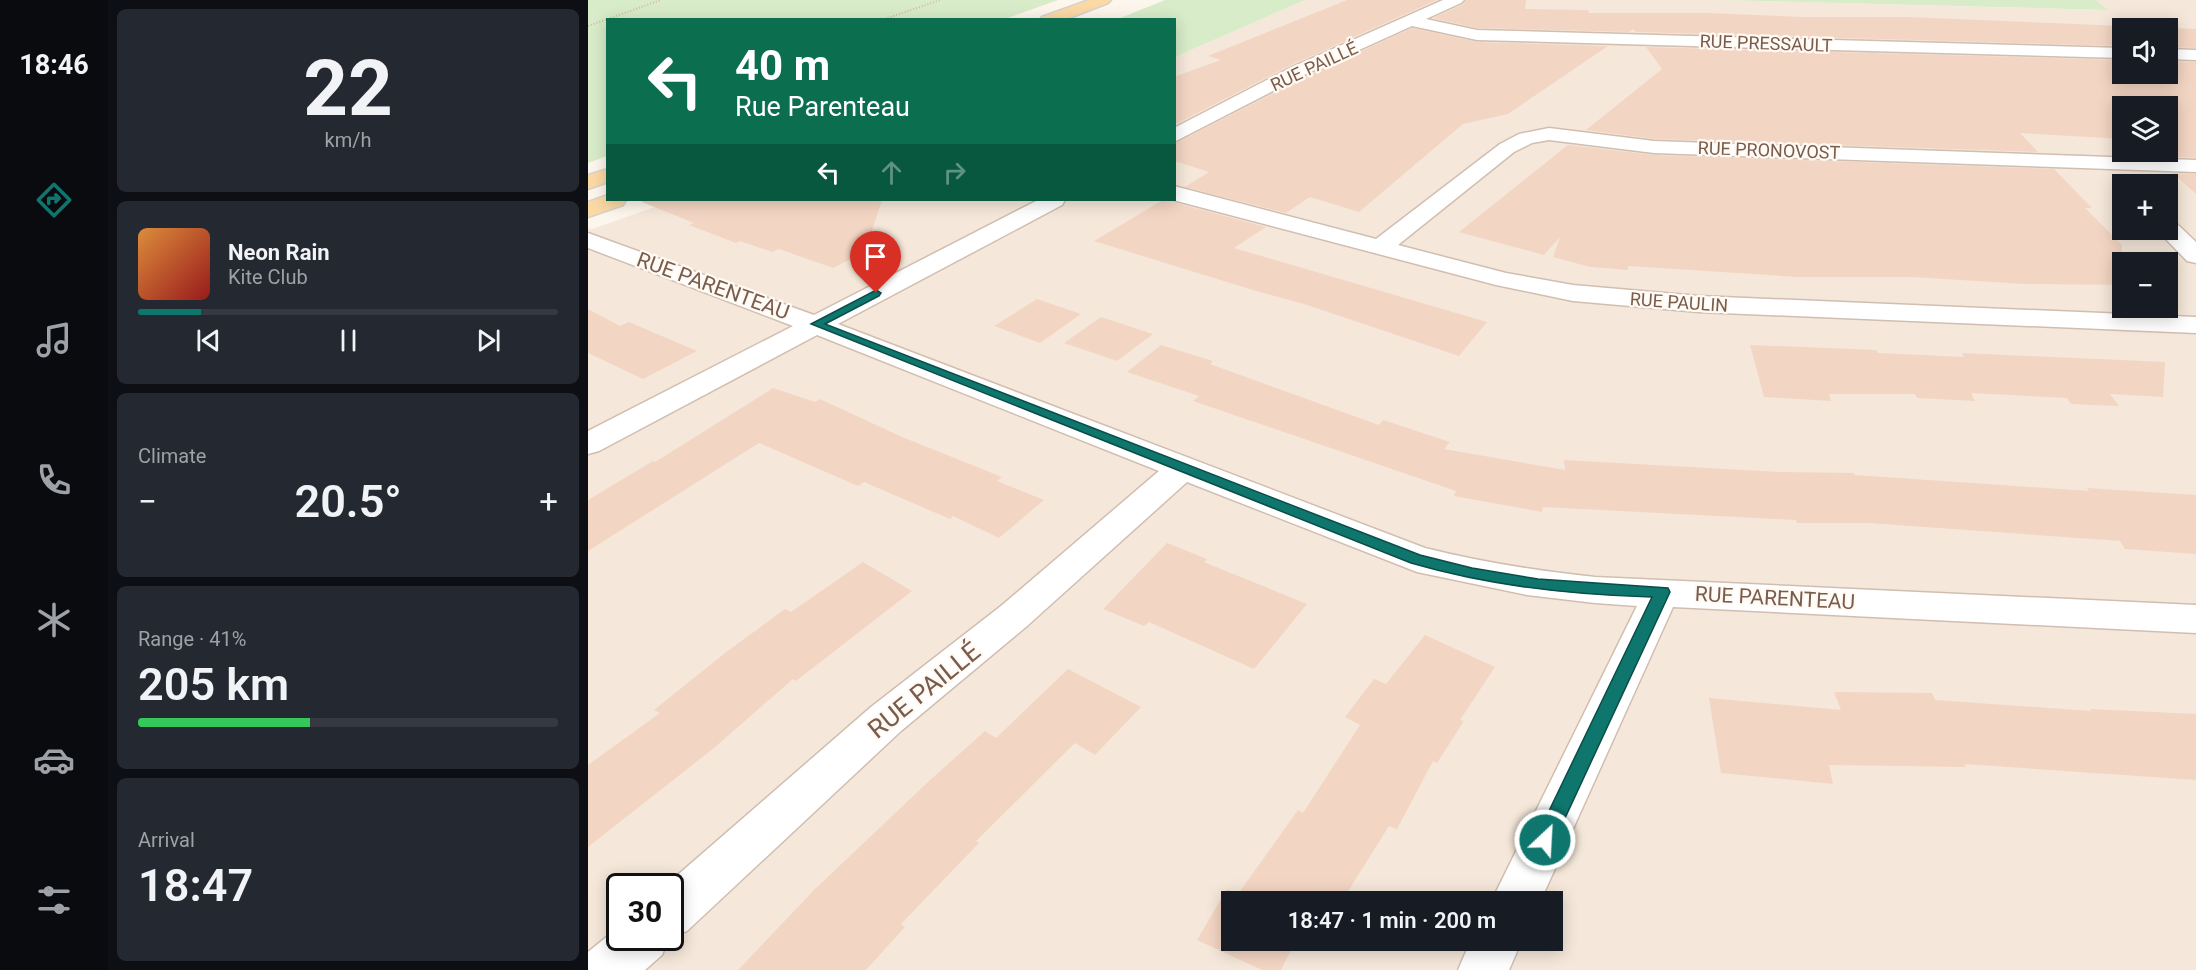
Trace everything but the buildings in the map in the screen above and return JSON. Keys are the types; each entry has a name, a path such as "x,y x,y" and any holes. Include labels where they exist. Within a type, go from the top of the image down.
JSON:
{"main road":[{"path":"1054,18 1105,0"},
{"path":"1066,18 1105,0"},
{"path":"588,182 606,176"},
{"path":"588,210 612,201"}],"street":[{"name":"RUE PAILLÉ","path":"1176,135 1298,71 1456,0"},
{"name":"RUE PRESSAULT","path":"1411,21 1477,35 2112,53"},
{"path":"2178,54 2196,55"},
{"name":"RUE PRONOVOST","path":"1379,248 1507,148 1526,138 1549,134 1654,147 2196,166"},
{"path":"2101,162 2113,174"},
{"name":"RUE PAULIN","path":"1176,194 1504,280 1573,293 1643,301 2196,325"},
{"path":"588,444 1052,201"},
{"path":"2178,238 2196,256"},
{"name":"RUE PARENTEAU","path":"588,240 816,324 1181,469 1428,562 1472,573 1538,585 1595,590 2196,619"},
{"name":"RUE PAILLÉ","path":"684,901 886,719 1014,616 1181,469"},
{"path":"1520,891 1662,592"},
{"path":"606,970 629,951"},
{"path":"1483,970 1492,951"}],"path":[{"path":"610,18 661,0"},
{"path":"888,18 940,0"},
{"path":"588,26 606,20"}],"shaded area":[{"path":"1305,0 1721,0 2106,10 2096,0 2196,0 2196,970 588,970 588,228 592,229 672,201 1176,201 1176,57"}],"green space":[{"path":"588,0 1058,0 1008,18 606,18 606,156 588,163"},
{"path":"1165,0 1305,0 1176,57 1176,18 1120,18"},
{"path":"1721,0 2096,0 2108,10"}],"route":[{"path":"876,293 816,324 1181,469 1417,559 1472,573 1538,585 1662,592 1545,840"}]}
